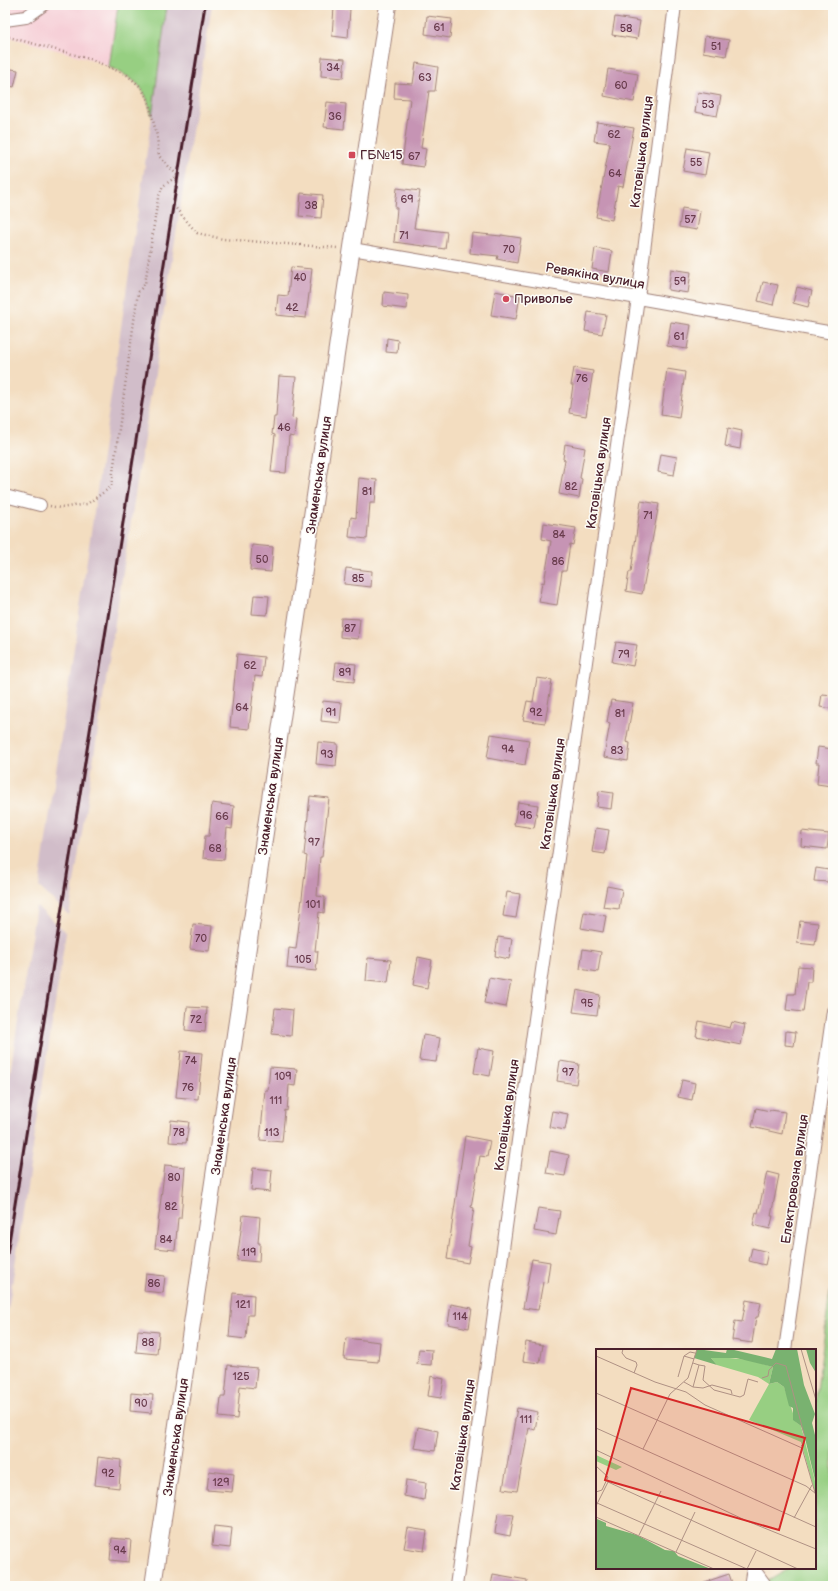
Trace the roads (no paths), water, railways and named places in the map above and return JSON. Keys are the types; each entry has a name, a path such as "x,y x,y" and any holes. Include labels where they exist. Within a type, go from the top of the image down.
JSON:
{"main road":[{"name":"Знаменська вулиця","path":"154,1586 388,5"}],"street":[{"path":"5,20 26,17 43,5"},
{"name":"Катовіцька вулиця","path":"456,1586 536,1010 638,298 675,5"},
{"name":"Ревякіна вулиця","path":"352,249 833,333"},
{"path":"5,496 40,505"},
{"name":"Електровозна вулиця","path":"785,1349 833,1011"},
{"path":"750,1586 753,1569"},
{"path":"754,1569 766,1586"}],"railway":[{"path":"5,1267 205,5"}],"place":[{"name":"ГБ№15","path":"352,155"},
{"name":"Приволье","path":"506,299"}]}
